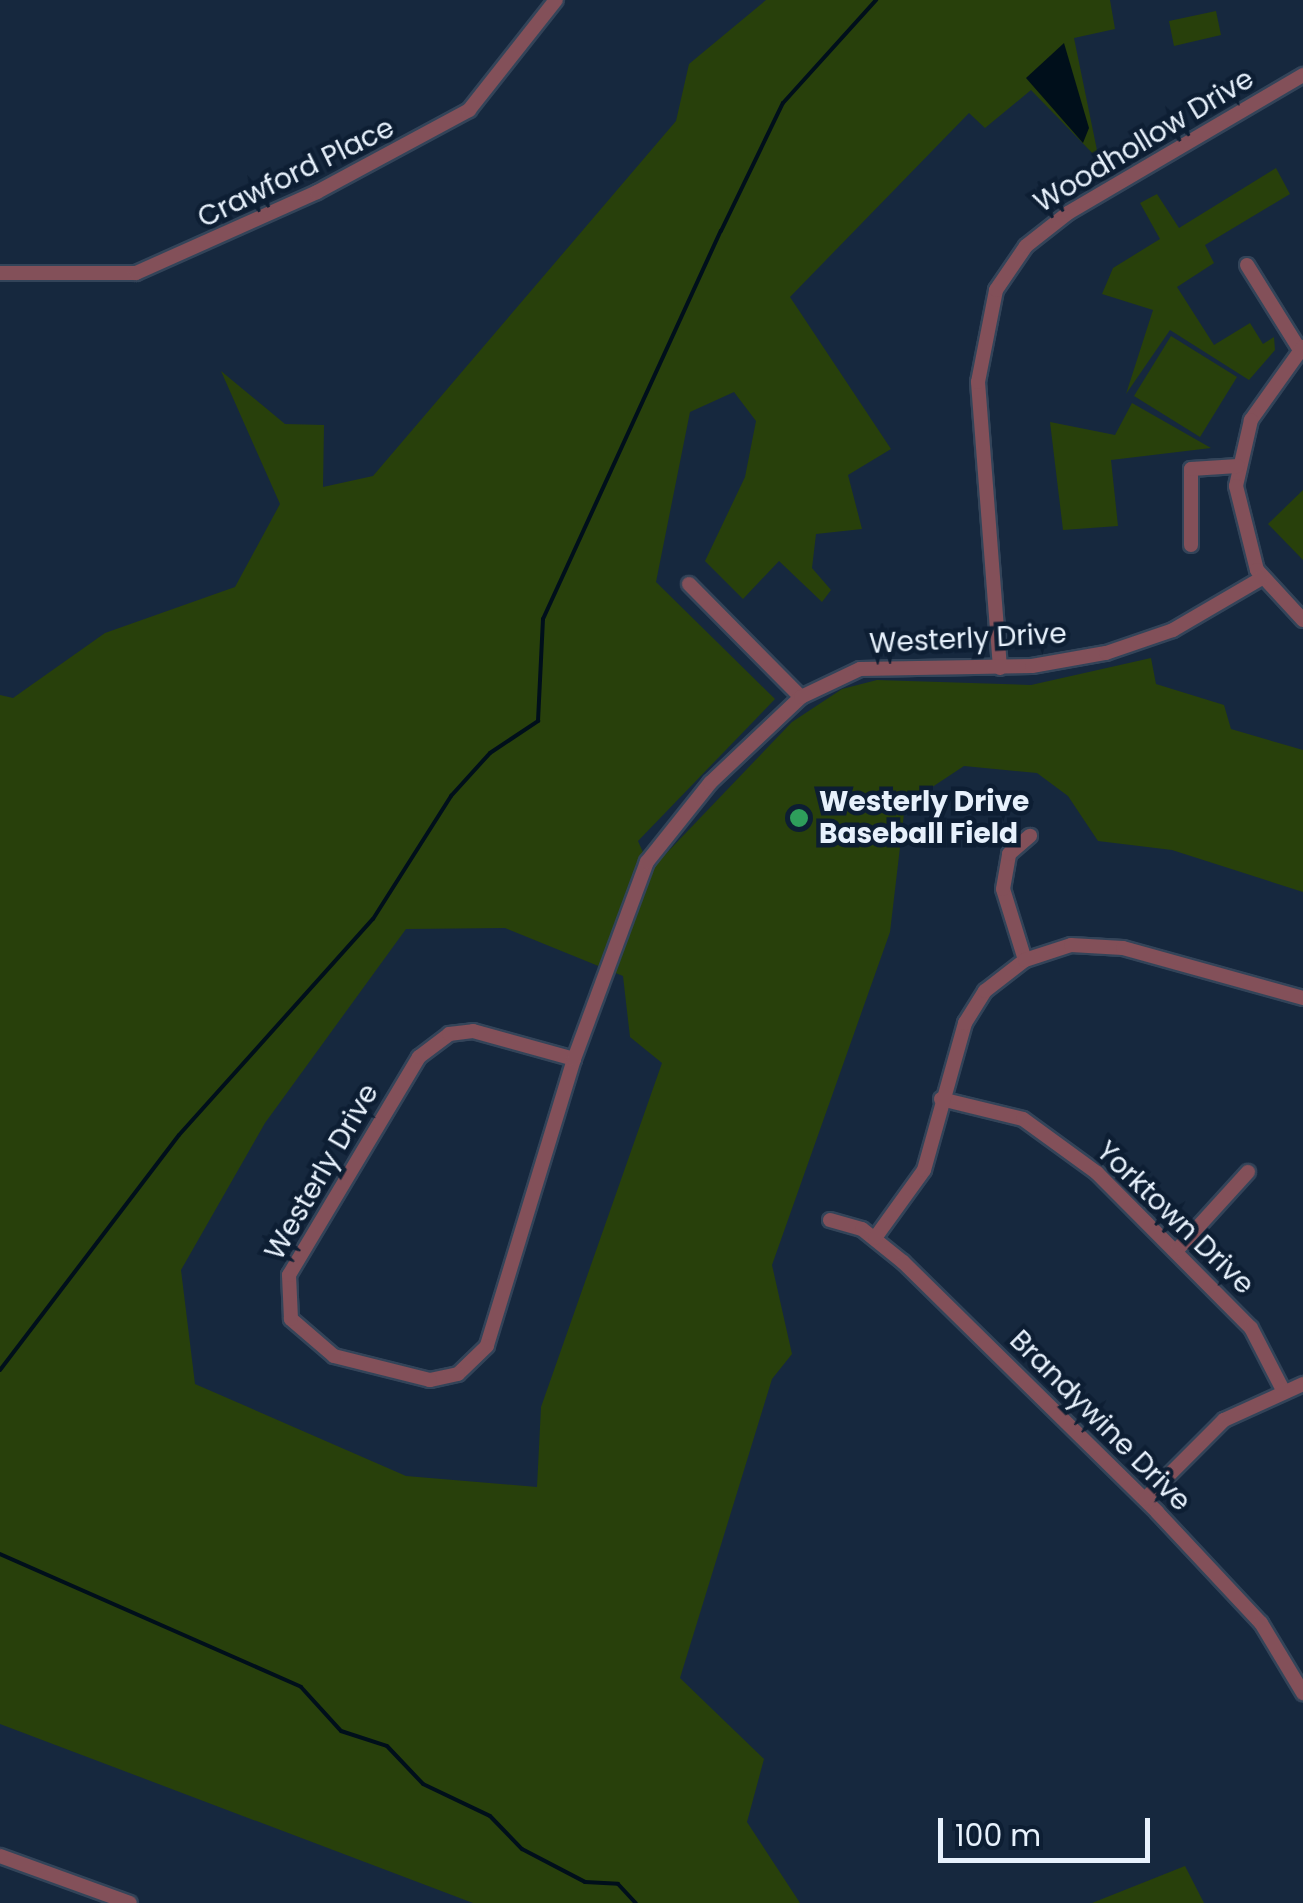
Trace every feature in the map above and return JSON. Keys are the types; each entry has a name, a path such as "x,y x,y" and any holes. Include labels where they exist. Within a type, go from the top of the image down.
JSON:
{"street":[{"name":"Crawford Place","path":"0,273 136,274 318,192 469,110 556,0"},
{"name":"Woodhollow Drive","path":"1000,668 978,382 996,290 1026,246 1068,213 1303,75"},
{"path":"1247,265 1302,349 1257,410 1238,466 1242,530 1262,578 1303,620"},
{"path":"1191,545 1192,469 1238,466"},
{"name":"Westerly Drive","path":"574,1059 473,1031 429,1046 289,1274 289,1313 305,1338 353,1362 430,1380 480,1356 574,1059 647,862 710,783 802,697 860,669 1000,668 1141,643 1262,578"},
{"path":"689,584 802,697"},
{"path":"1025,960 1003,889 1009,854 1030,836"},
{"path":"876,1238 918,1184 965,1022 985,990 1025,960 1071,945 1122,948 1303,998"},
{"name":"Yorktown Drive","path":"941,1099 1023,1119 1097,1172 1251,1328 1284,1392"},
{"path":"1176,1252 1248,1172"},
{"name":"Brandywine Drive","path":"830,1220 876,1238 1144,1499 1248,1606 1303,1693"},
{"path":"1144,1499 1224,1420 1303,1384"},
{"path":"0,1856 130,1903"}],"green space":[{"path":"766,0 1110,0 1115,29 1074,38 1099,160 1031,90 985,128 969,113 790,297 891,449 848,475 862,529 816,534 812,568 831,590 822,602 779,561 743,599 705,561 745,477 756,421 734,392 690,412 656,582 775,699 638,841 646,859 657,863 792,722 842,689 877,680 1031,685 1151,658 1156,684 1224,705 1231,729 1303,750 1303,892 1172,850 1098,841 1068,796 1037,773 964,766 905,805 890,932 772,1265 792,1354 772,1379 680,1678 764,1759 747,1822 800,1903 473,1903 0,1724 0,695 13,698 105,633 235,587 280,504 221,371 285,424 324,425 323,487 373,476 676,121 689,64","holes":["505,928 623,976 630,1037 662,1063 541,1407 537,1487 406,1476 195,1384 181,1270 265,1123 406,929"]},
{"path":"1216,11 1221,35 1174,46 1169,21"},
{"path":"1276,168 1290,194 1205,245 1214,263 1177,287 1214,345 1250,323 1263,344 1274,337 1275,350 1249,380 1170,330 1126,394 1153,310 1102,294 1113,268 1160,239 1140,203 1157,194 1179,228"},
{"path":"1171,336 1237,377 1200,437 1134,396"},
{"path":"1132,403 1211,448 1111,460 1118,526 1063,530 1050,422 1115,435"},
{"path":"1303,490 1303,560 1268,524"},
{"path":"1185,1866 1204,1903 1092,1903"}],"water":[{"path":"1064,43 1089,128 1083,143 1026,78"}],"waterway":[{"path":"0,1370 179,1135 373,919 451,796 490,753 538,721 543,619 721,231 783,103 876,0"},
{"path":"0,1554 301,1687 341,1731 387,1746 423,1784 490,1816 522,1849 585,1882 618,1884 636,1903"}],"place":[{"name":"Westerly Drive Baseball Field","path":"799,818"}]}
